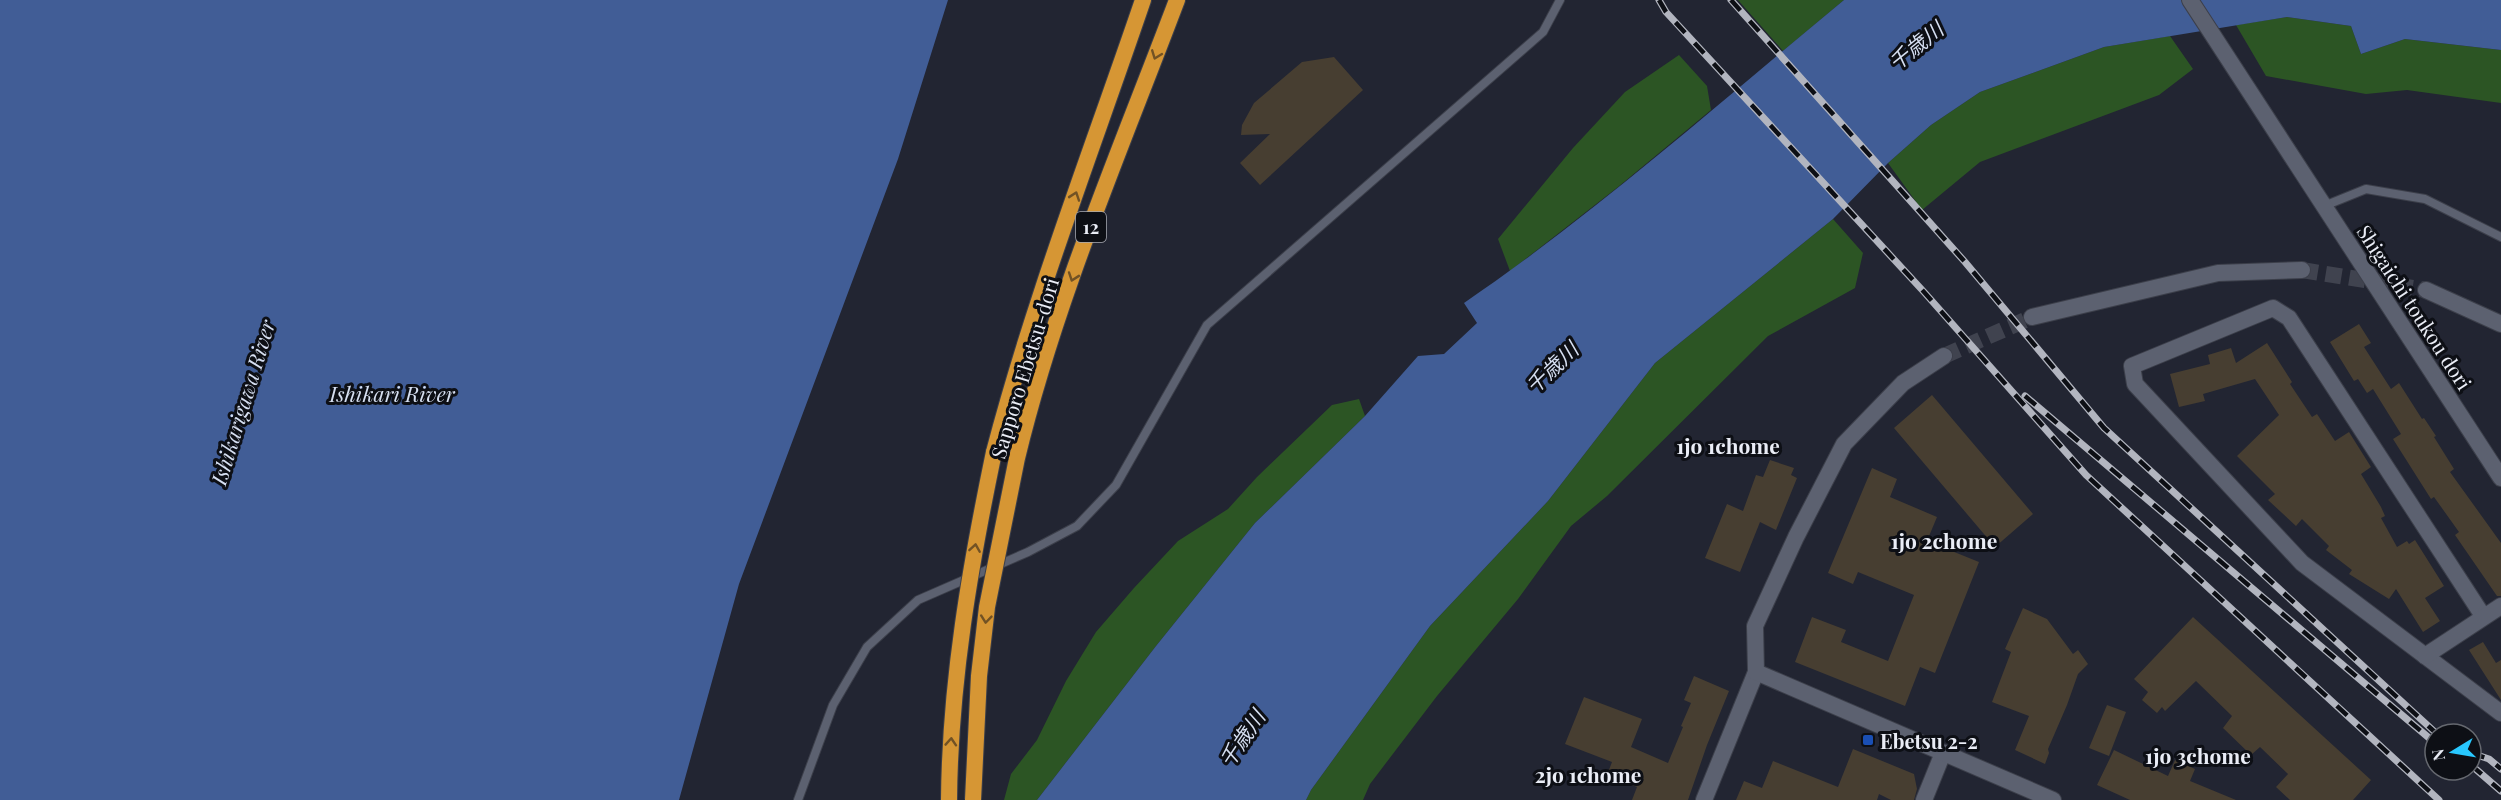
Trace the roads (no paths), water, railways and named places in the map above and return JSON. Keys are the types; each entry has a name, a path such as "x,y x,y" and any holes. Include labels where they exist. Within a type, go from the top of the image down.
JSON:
{"highway":[{"name":"Sapporo Ebetsu-dori","path":"949,800 955,682 976,537 994,452 1008,396 1032,322 1143,0"},
{"name":"Sapporo Ebetsu-dori","path":"973,800 978,688 987,607 1017,458 1043,364 1074,274 1177,0"}],"street":[{"name":"Shigaichi toukou dori","path":"2190,0 2501,478"},
{"path":"2031,318 2218,273 2302,270"},
{"name":"Shigaichi toukou dori","path":"2426,290 2501,324"},
{"path":"2483,616 2289,318 2272,308 2132,366 2135,384 2302,563 2501,713"},
{"path":"1704,800 1756,672 1755,627 1796,537 1844,444 1902,383 1944,356"},
{"path":"2425,656 2501,606"},
{"path":"1756,672 2053,800"},
{"path":"1924,800 1944,753"}],"lane":[{"path":"798,800 833,705 867,647 918,600 1028,552 1077,526 1116,485 1206,325 1543,32 1560,0"},
{"path":"2324,206 2366,189 2426,199 2501,237"}],"water":[{"name":"Ishikari River","path":"0,0 948,0 898,159 739,584 679,800 0,800"},
{"name":"千歳川","path":"1844,0 2501,0 2501,50 2405,39 2361,54 2351,26 2287,17 2104,47 1980,92 1931,125 1888,163 1833,219 1655,363 1548,501 1430,626 1306,800 1037,800 1255,523 1365,416 1418,356 1444,354 1477,323 1464,303 1610,194"}],"tunnel":[{"path":"2302,270 2426,290"},
{"path":"1944,356 2032,317"}],"railway":[{"path":"1659,0 1666,12 1924,292 2086,475 2439,800"},
{"path":"1731,0 1965,262 2104,428 2424,722"},
{"path":"2025,396 2423,733"},
{"path":"2483,757 2501,769"},
{"path":"2483,775 2501,791"}],"place":[{"name":"Ebetsu 2-2","path":"1868,740"}],"district":[{"name":"1jo 1chome","path":"1728,445"},
{"name":"1jo 2chome","path":"1944,540"},
{"name":"1jo 3chome","path":"2198,755"},
{"name":"2jo 1chome","path":"1588,774"}],"water label":[{"name":"Ishikarigawa River","path":"242,402"}]}
